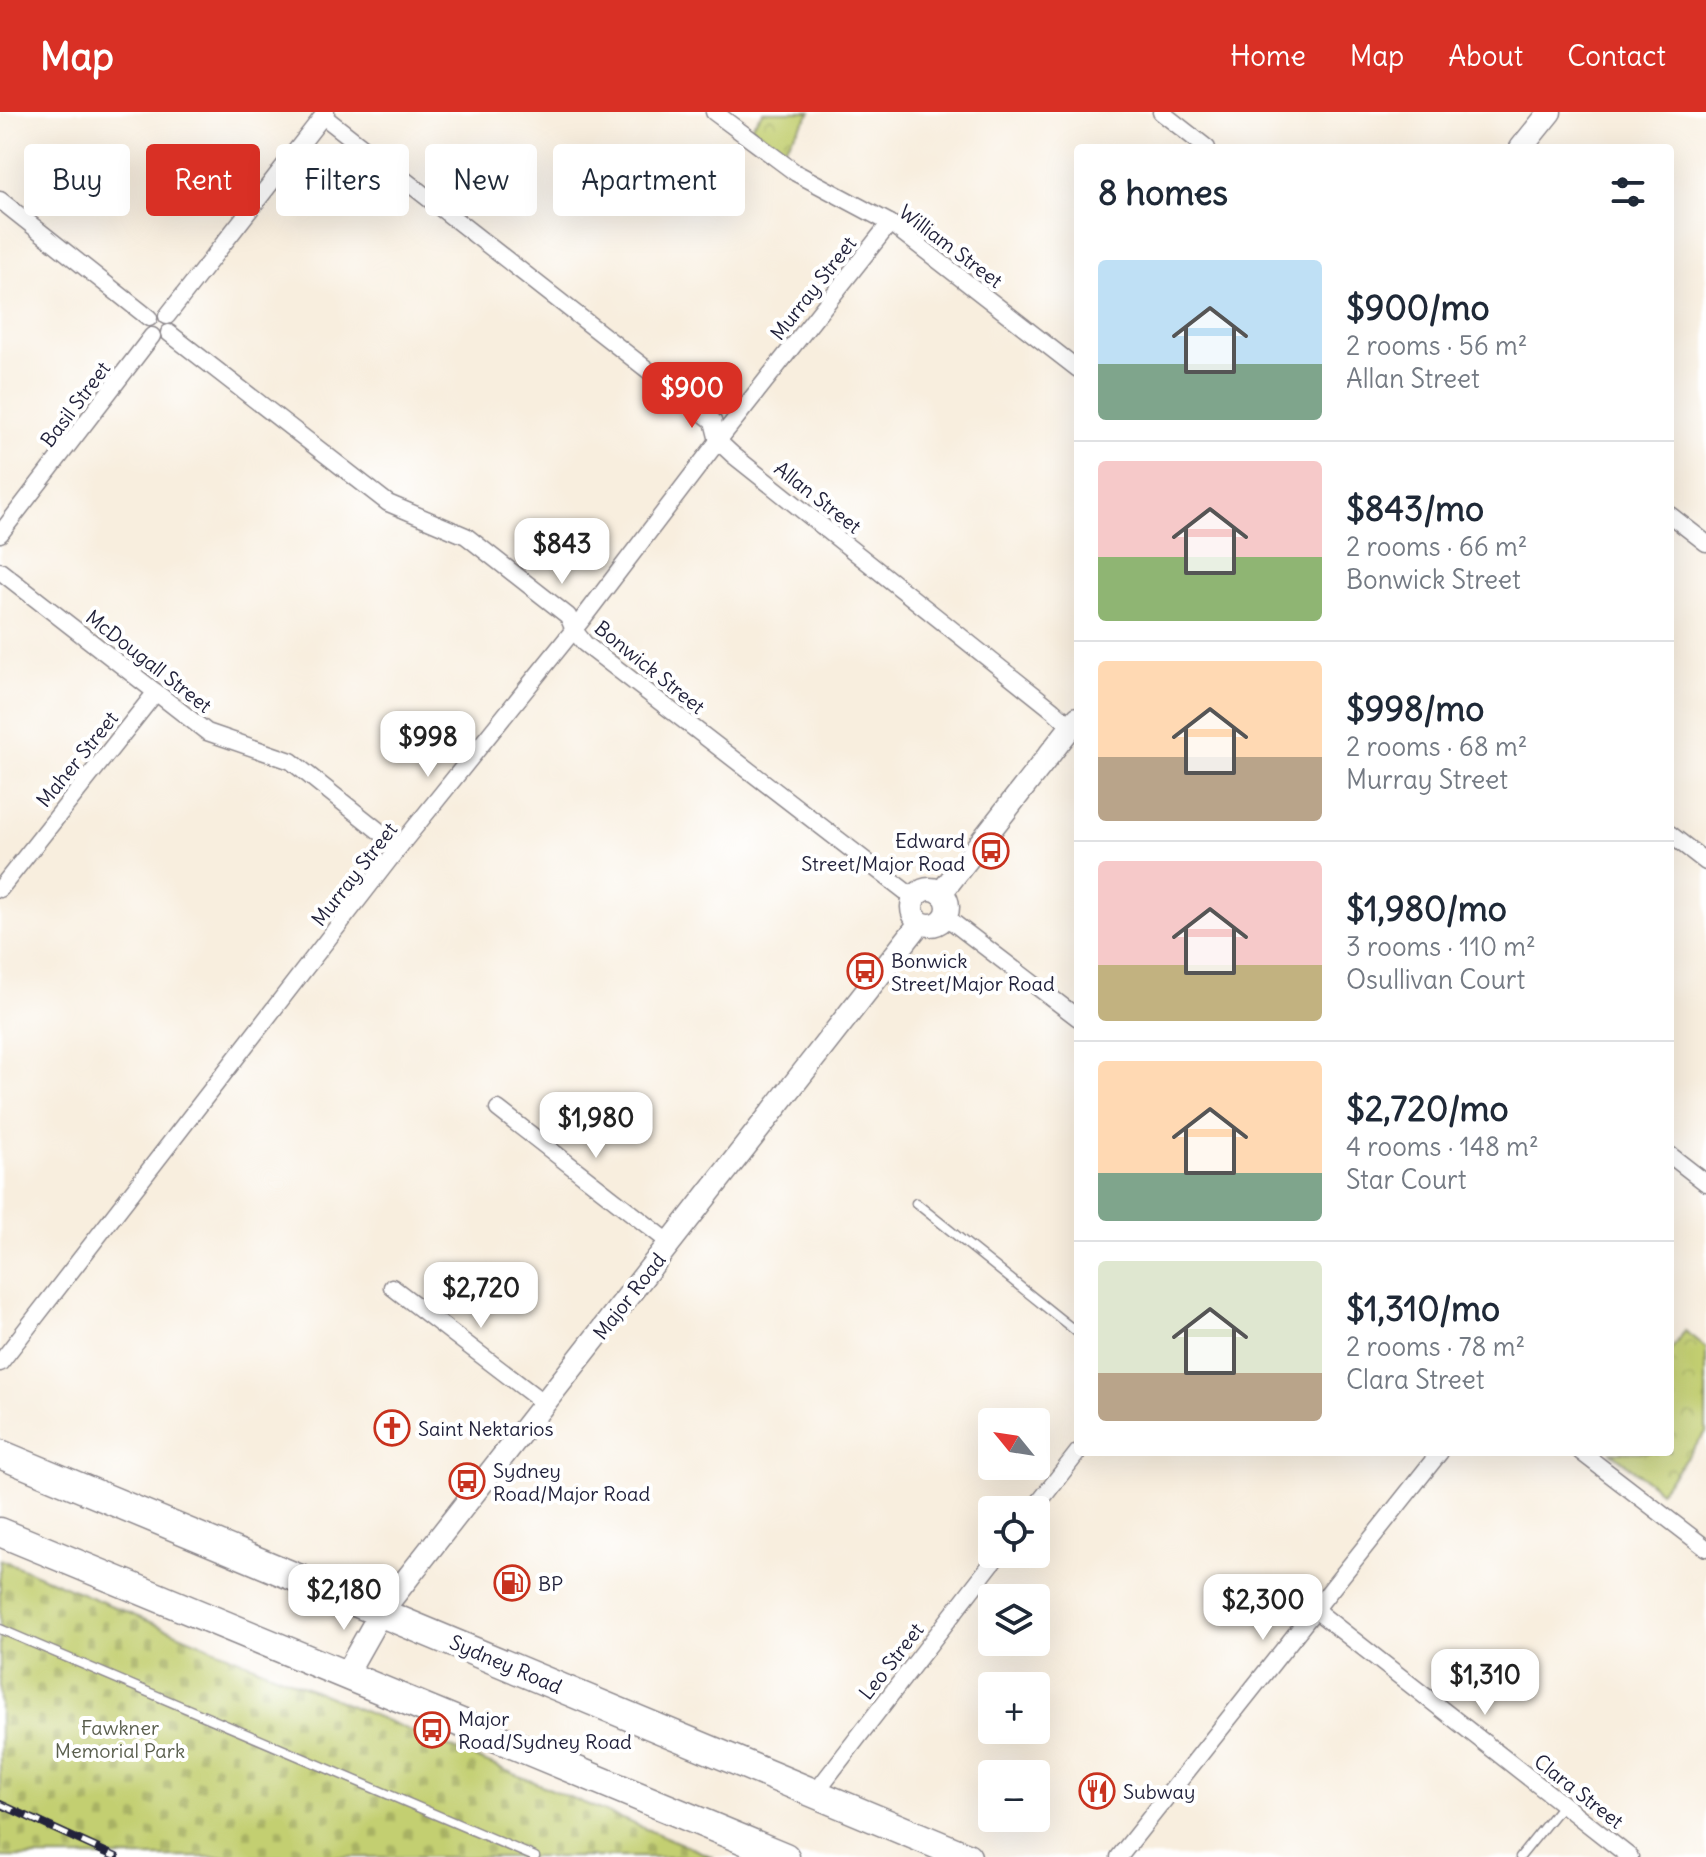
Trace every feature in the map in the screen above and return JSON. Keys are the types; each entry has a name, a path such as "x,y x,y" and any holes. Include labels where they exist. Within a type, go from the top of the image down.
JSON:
{"highway":[{"name":"Sydney Road","path":"0,1454 967,1857"},
{"path":"0,1532 785,1857"}],"street":[{"name":"William Street","path":"714,112 796,173 890,223 1074,366"},
{"path":"1161,112 1202,144"},
{"path":"1524,144 1550,112"},
{"name":"Basil Street","path":"0,534 163,328 325,114"},
{"name":"Allan Street","path":"325,114 713,421 718,441 733,455 1053,710 1074,721"},
{"path":"0,200 149,318 164,314 163,328"},
{"name":"Murray Street","path":"0,1363 399,847 574,630 890,223"},
{"name":"Bonwick Street","path":"163,328 388,503 466,536 568,616 585,644 914,898"},
{"path":"1674,518 1706,543"},
{"name":"McDougall Street","path":"0,571 207,732 291,761 399,847"},
{"name":"Maher Street","path":"0,889 156,692"},
{"path":"941,893 1074,723"},
{"path":"1674,837 1706,862"},
{"path":"927,889 937,890 947,901 946,917 937,924 920,923 913,914 914,898 927,889"},
{"path":"946,917 1074,1015"},
{"name":"Major Road","path":"346,1674 381,1612 920,923"},
{"path":"498,1109 670,1243"},
{"path":"1674,1158 1706,1183"},
{"path":"392,1287 545,1404"},
{"path":"1044,1496 1075,1456"},
{"path":"1119,1857 1437,1456"},
{"path":"1586,1456 1706,1548"},
{"name":"Leo Street","path":"815,1793 988,1568"},
{"name":"Clara Street","path":"1314,1609 1630,1857"}],"lane":[{"path":"916,1203 1074,1330"},
{"path":"0,1629 535,1857"},
{"path":"1520,1857 1563,1804"}],"green space":[{"path":"763,112 811,112 784,148 751,127"},
{"path":"1685,1331 1706,1348 1706,1433 1660,1491 1616,1456 1674,1456 1674,1346"},
{"name":"Fawkner Memorial Park","path":"0,1559 81,1593 713,1857 0,1857"}],"railway":[{"path":"0,1804 116,1857"}],"place":[{"name":"Edward Street/Major Road","path":"991,851"},
{"name":"Bonwick Street/Major Road","path":"865,971"},
{"name":"Saint Nektarios","path":"392,1428"},
{"name":"Sydney Road/Major Road","path":"467,1481"},
{"name":"BP","path":"512,1583"},
{"name":"Major Road/Sydney Road","path":"432,1730"},
{"name":"Subway","path":"1097,1791"}]}
